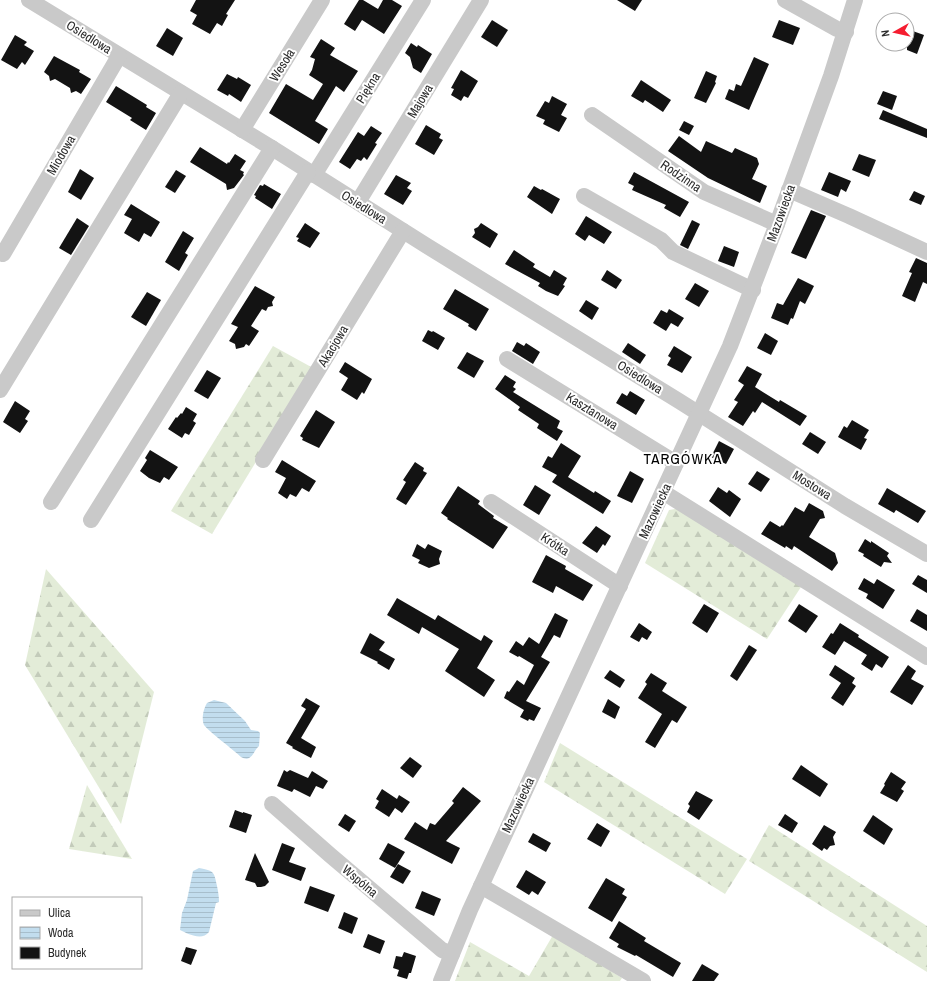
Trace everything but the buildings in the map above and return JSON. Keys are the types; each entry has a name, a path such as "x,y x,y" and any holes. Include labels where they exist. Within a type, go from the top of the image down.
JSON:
{"street":[{"name":"Osiedlowa","path":"30,0 119,56 272,148 699,414"},
{"name":"Wesoła","path":"242,130 322,0"},
{"name":"Piękna","path":"91,520 311,173 423,0"},
{"name":"Majowa","path":"358,202 481,0"},
{"path":"785,0 837,29 846,32"},
{"name":"Mazowiecka","path":"441,981 453,949 481,886 730,346 777,224 846,32 855,0"},
{"name":"Miodowa","path":"3,254 119,56"},
{"path":"0,390 181,93"},
{"name":"Rodzinna","path":"592,115 704,192 777,224"},
{"path":"51,502 272,148"},
{"path":"789,190 850,216 927,252"},
{"path":"584,196 661,240 673,252 752,290"},
{"name":"Akacjowa","path":"263,460 403,231"},
{"name":"Kasztanowa","path":"507,359 676,463"},
{"name":"Mostowa","path":"699,414 845,506 927,554"},
{"path":"663,492 927,657"},
{"name":"Krótka","path":"491,502 620,586"},
{"name":"Wspólna","path":"272,804 330,856 442,950 453,949"},
{"path":"481,886 643,981"}],"green space":[{"path":"273,346 313,368 212,534 171,511"},
{"path":"681,508 801,587 767,639 645,563 669,510"},
{"path":"46,569 154,692 121,824 25,665"},
{"path":"560,743 747,859 725,894 544,782"},
{"path":"87,785 132,859 69,849"},
{"path":"769,825 927,926 927,972 749,861"},
{"path":"553,935 622,978 620,981 455,981 470,942 529,976"}],"water":[{"path":"214,700 226,703 245,721 251,730 258,731 260,733 259,746 248,759 241,757 204,725 203,716 207,703"},
{"path":"199,868 208,870 214,875 218,890 219,902 216,903 209,932 203,936 191,935 180,930 182,913 187,900 193,871"}],"district":[{"name":"TARGÓWKA","path":"683,458"}]}
